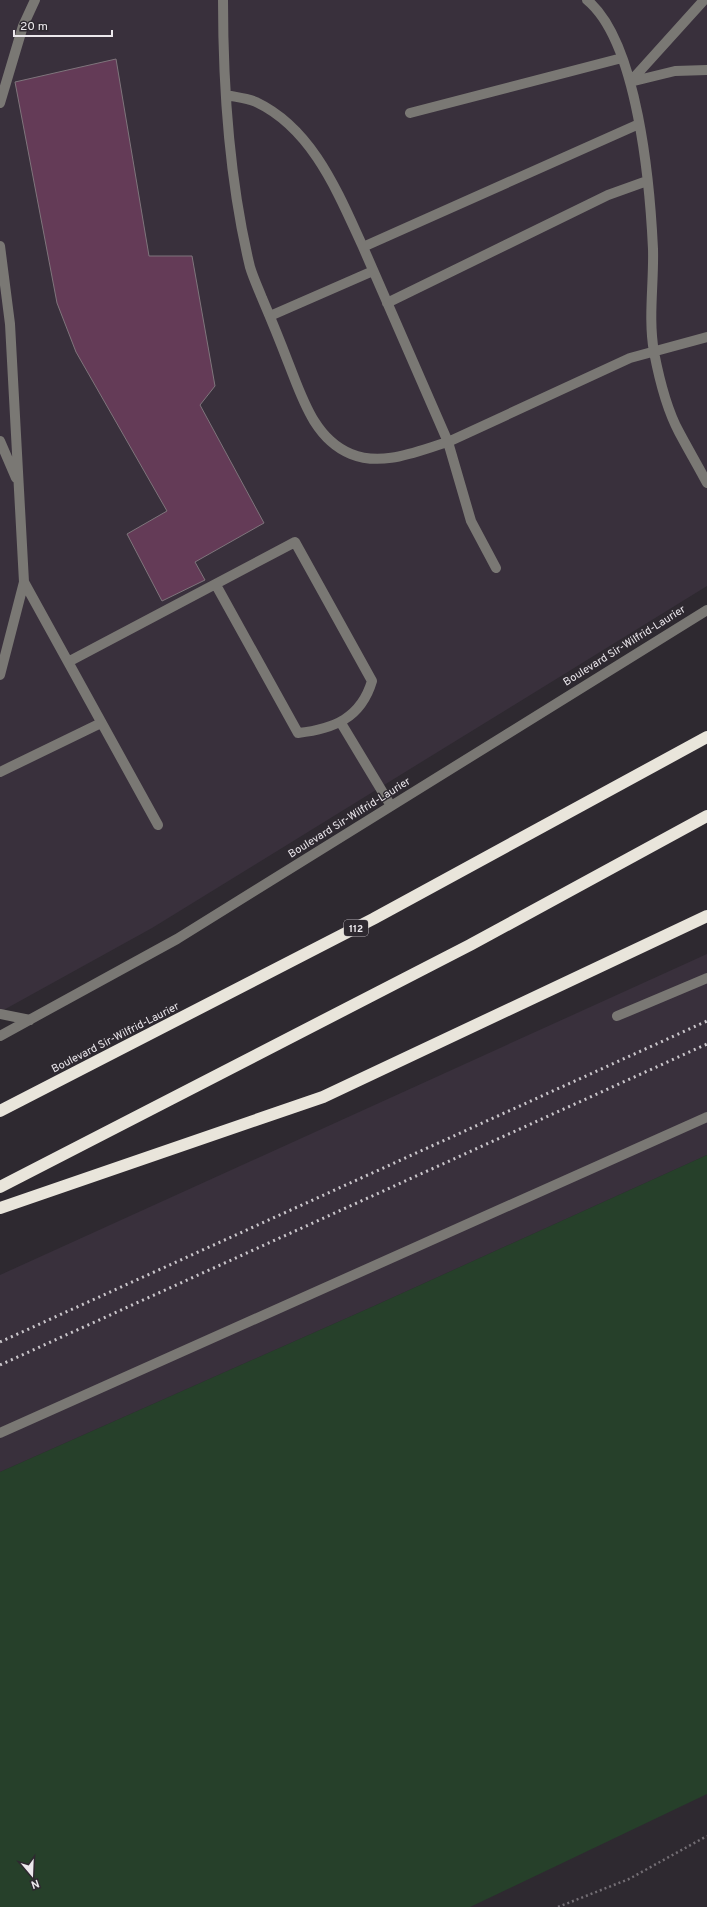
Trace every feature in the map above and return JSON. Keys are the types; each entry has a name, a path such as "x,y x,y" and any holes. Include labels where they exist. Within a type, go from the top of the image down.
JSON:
{"highway":[{"name":"Boulevard Sir-Wilfrid-Laurier","path":"0,1111 373,919 707,737"},
{"path":"0,1187 470,944 707,816"},
{"path":"0,1208 323,1097 707,916"}],"street":[{"path":"0,103 23,26 35,0"},
{"path":"223,0 223,52 230,158 250,268 301,394 315,424 328,439 351,454 373,459 396,458 448,442 630,358 707,337"},
{"path":"587,0 594,6 609,30 622,58 630,82 644,146 653,249 651,322 654,351 663,390 675,424 707,482"},
{"path":"630,82 704,0"},
{"path":"410,114 622,58"},
{"path":"630,82 675,71 707,70"},
{"path":"226,95 254,101 279,116 298,134 319,159 339,194 448,442 471,521 496,568"},
{"path":"363,247 639,124"},
{"path":"387,302 608,195 647,181"},
{"path":"0,246 10,324 24,582 0,675"},
{"path":"270,316 373,271"},
{"path":"0,441 18,484"},
{"path":"68,662 295,542 372,681 368,694 358,708 341,723 316,731 298,733 216,585"},
{"path":"24,582 158,825"},
{"name":"Boulevard Sir-Wilfrid-Laurier","path":"0,1036 177,939 707,610"},
{"path":"0,772 101,723"},
{"path":"341,723 391,806"},
{"path":"616,1016 707,978"},
{"path":"0,1014 30,1020"},
{"path":"0,1433 707,1118"}],"path":[{"path":"558,1907 629,1879 707,1836"}],"shaded area":[{"path":"0,0 707,0 707,586 152,928 0,1012"},
{"path":"707,954 707,1155 374,1306 0,1472 0,1275"}],"green space":[{"path":"707,1155 707,1794 470,1907 0,1907 0,1472 374,1306"}],"building":[{"path":"116,59 149,256 192,256 215,386 200,405 264,523 195,562 205,580 162,601 127,534 167,511 76,352 57,303 15,82"}],"railway":[{"path":"0,1342 707,1021"},
{"path":"0,1365 707,1044"}]}
